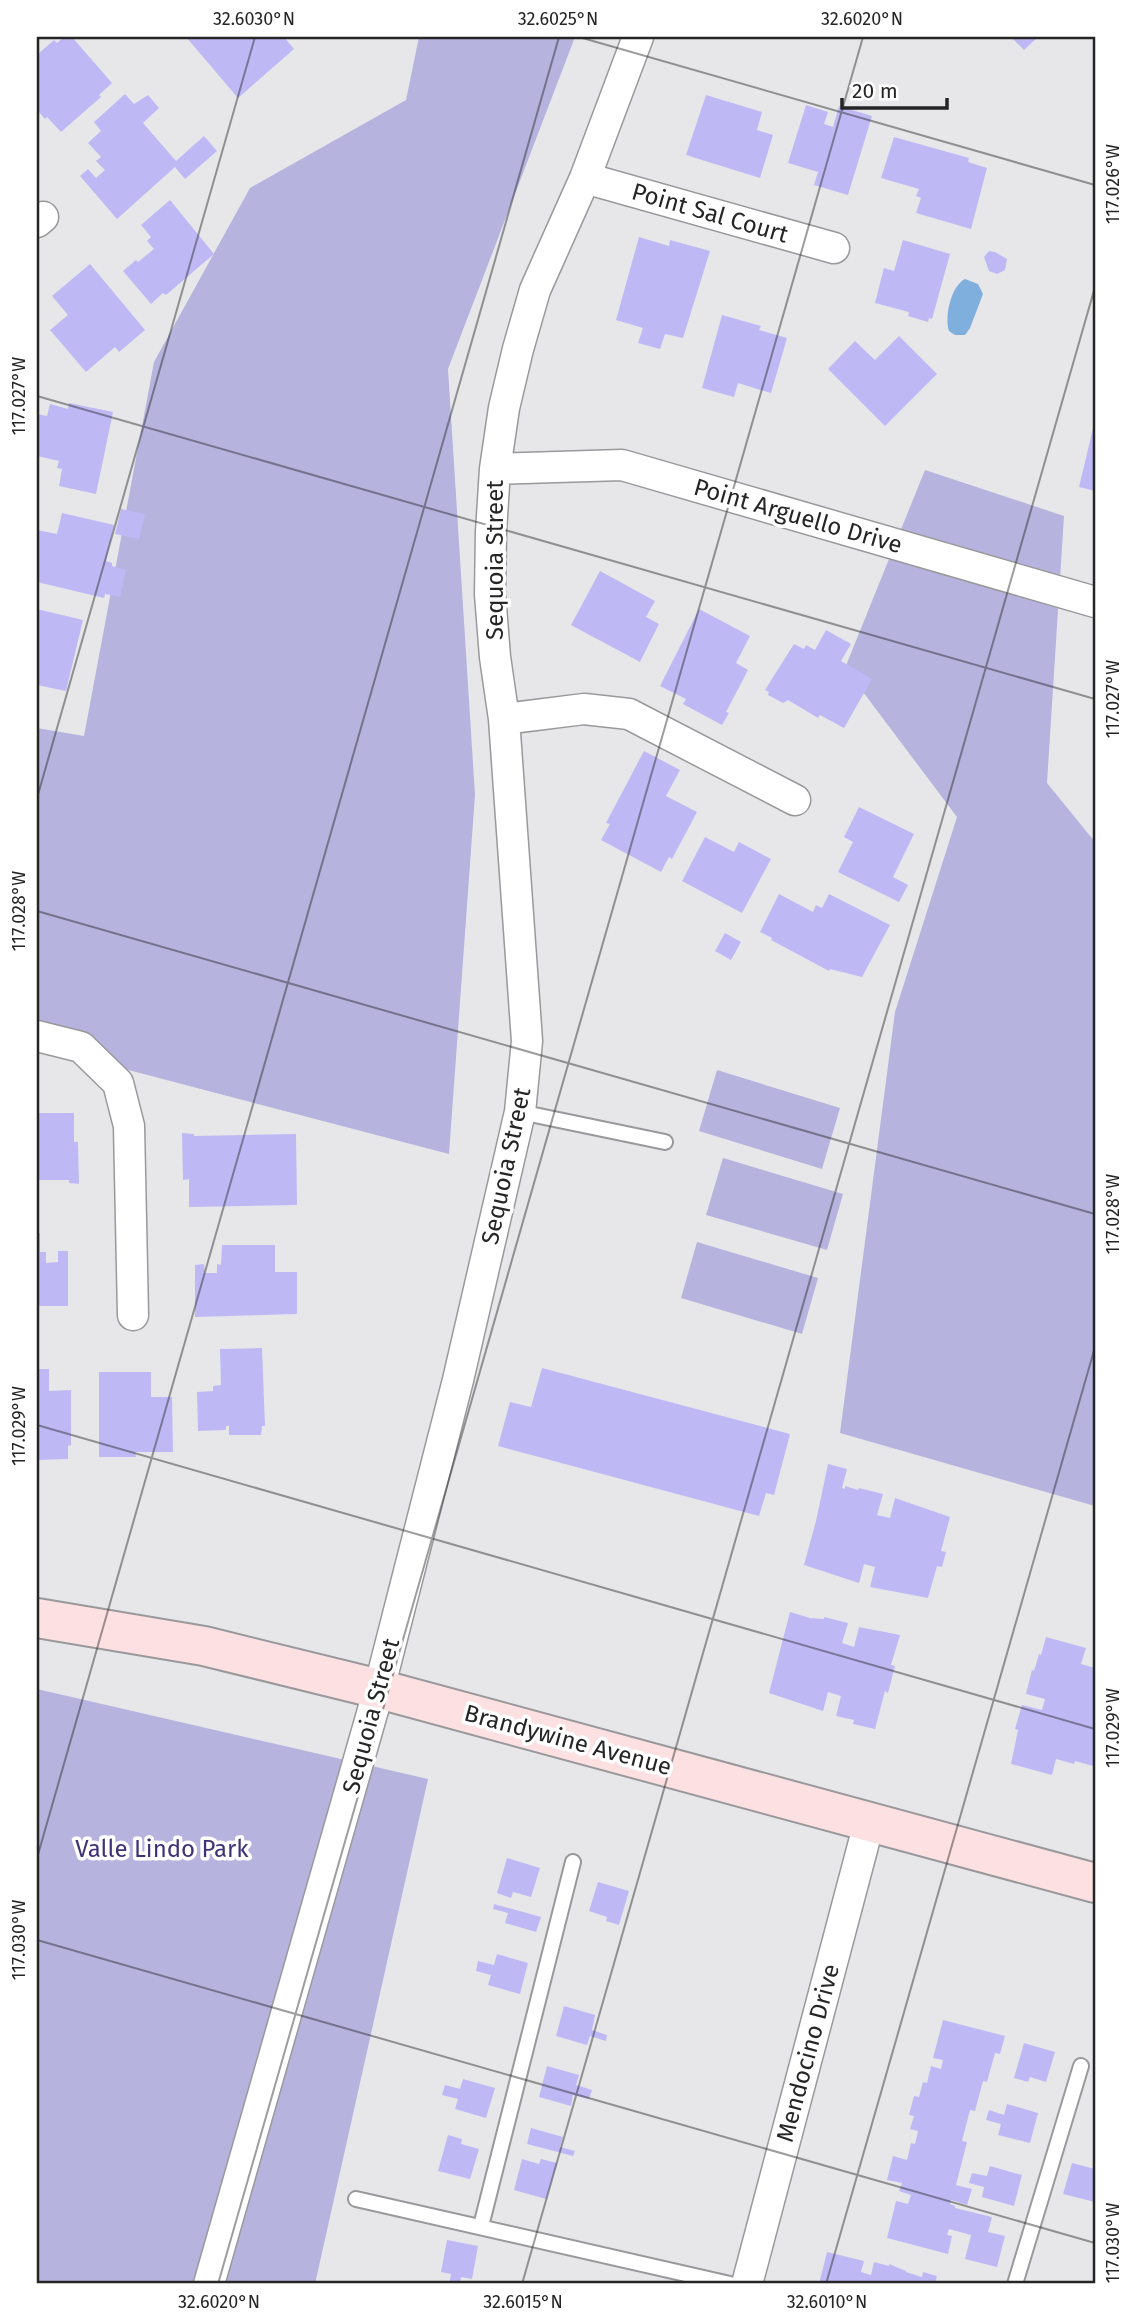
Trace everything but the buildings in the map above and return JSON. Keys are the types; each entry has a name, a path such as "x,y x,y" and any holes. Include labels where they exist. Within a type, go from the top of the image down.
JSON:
{"street":[{"name":"Sequoia Street","path":"209,2284 379,1689 458,1380 520,1112 527,1041 504,719 490,594 495,469 517,349 535,290 585,178 638,37"},
{"name":"Point Sal Court","path":"585,178 834,248"},
{"name":"Point Arguello Drive","path":"495,469 622,466 1095,601"},
{"path":"504,719 584,709 629,713 795,800"},
{"path":"37,1036 81,1047 118,1083 129,1126 133,1315"},
{"name":"Brandywine Avenue","path":"37,1618 204,1646 379,1689 1095,1883"},
{"name":"Mendocino Drive","path":"747,2284 869,1822"}],"lane":[{"path":"520,1112 664,1142"},
{"path":"481,2226 573,1861"},
{"path":"1015,2284 1081,2066"},
{"path":"356,2199 730,2284"}],"green space":[{"path":"419,37 575,37 448,369 475,795 449,1154 37,1046 37,728 84,736 154,362 250,188 406,100"},
{"path":"925,470 1064,516 1047,783 1095,842 1095,1506 840,1433 895,1012 957,817 845,668"},
{"path":"717,1070 840,1108 822,1169 699,1131"},
{"path":"723,1158 843,1194 827,1250 706,1215"},
{"path":"697,1242 818,1278 802,1334 681,1298"},
{"name":"Valle Lindo Park","path":"37,1689 428,1779 315,2284 37,2284"}],"shaded area":[{"path":"965,279 978,284 983,294 970,328 965,335 955,335 949,331 948,310 952,295"}]}
